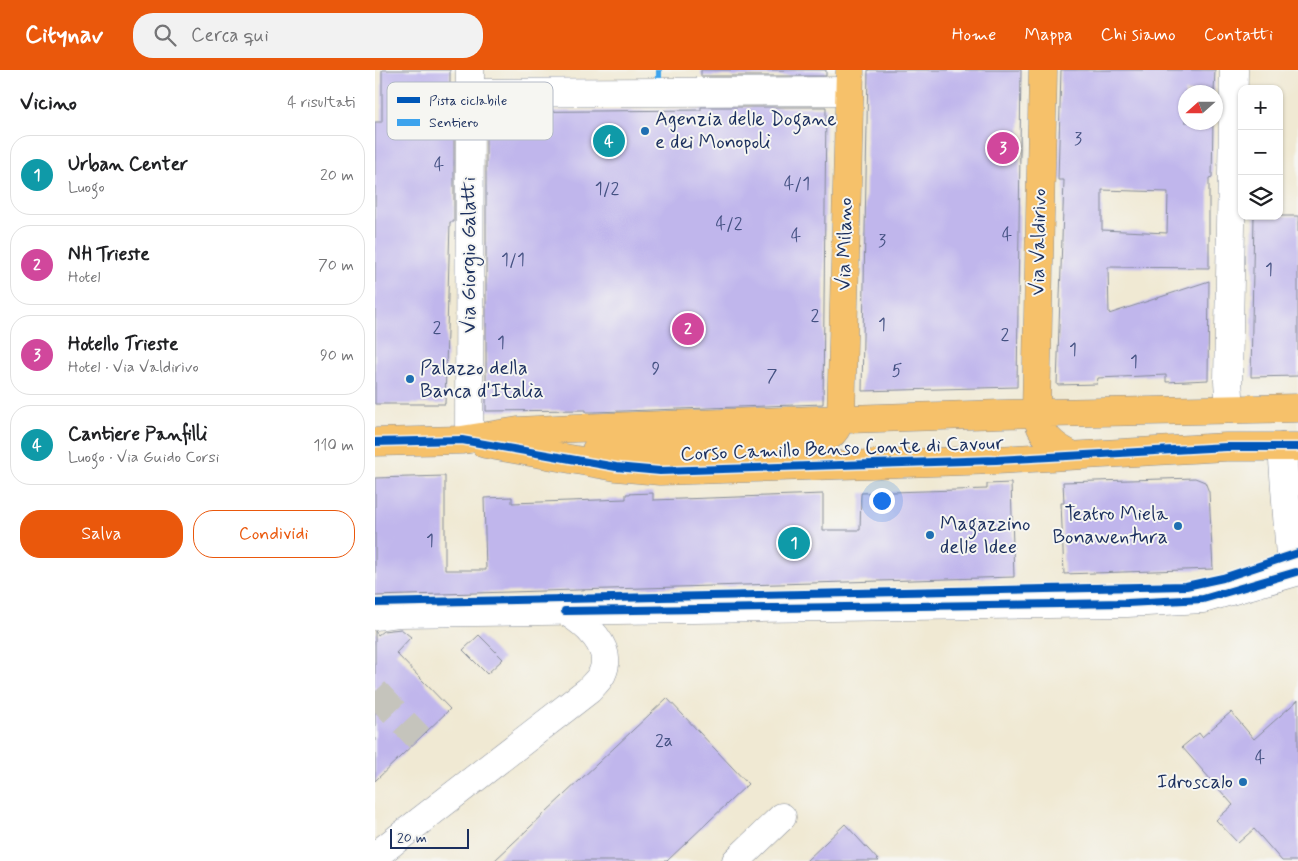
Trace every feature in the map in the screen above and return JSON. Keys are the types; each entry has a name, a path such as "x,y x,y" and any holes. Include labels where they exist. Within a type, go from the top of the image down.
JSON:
{"main road":[{"name":"Via Valdirivo","path":"1036,413 1043,70"},
{"name":"Via Milano","path":"841,418 849,80"},
{"name":"Corso Camillo Benso Conte di Cavour","path":"375,442 465,440 518,431 841,418 1298,408"},
{"path":"1036,413 1039,427 1047,439 1058,449 1072,456"},
{"path":"539,452 811,444 831,436 841,418"},
{"name":"Corso Camillo Benso Conte di Cavour","path":"465,440 616,467 661,472 1072,456 1227,447 1290,447"}],"street":[{"path":"1230,409 1228,381 1234,70"},
{"path":"470,82 849,80"},
{"name":"Via Giorgio Galatti","path":"465,440 469,140"},
{"path":"375,616 398,613 1108,603 1203,599 1296,572 1290,556 1290,447"},
{"path":"375,856 589,690 602,674 604,656 595,635 580,620 565,611"},
{"path":"736,861 782,817"}],"building":[{"path":"382,70 450,70 450,82 387,82 387,140 454,140 454,222 450,222 445,404 375,404 375,122 382,122"},
{"path":"701,70 826,70 826,76 701,76"},
{"path":"868,70 1021,70 1017,387 862,391"},
{"path":"1061,70 1215,70 1214,85 1178,85 1178,130 1213,130 1212,177 1209,178 1209,268 1108,267 1109,314 1209,281 1208,380 1166,382 1166,375 1098,378 1097,384 1057,385 1064,180 1058,180","holes":["1102,190 1168,192 1167,233 1102,230"]},
{"path":"701,107 826,107 823,404 594,412 586,412 586,410 486,411 486,140 553,140 553,111 701,110"},
{"path":"1283,216 1298,216 1298,376 1251,377 1254,220 1283,220"},
{"path":"445,476 445,570 486,570 484,498 512,497 512,503 626,499 626,494 653,493 653,500 823,494 823,530 860,530 861,493 987,489 987,484 1011,483 1014,577 375,596 375,478"},
{"path":"1195,478 1205,482 1209,492 1213,569 1064,574 1061,503 1064,503 1063,482"},
{"path":"401,629 411,637 396,653 450,709 375,781 375,631 378,635 383,631"},
{"path":"479,635 503,659 487,674 463,650"},
{"path":"667,698 748,784 667,861 494,861"},
{"name":"Idroscalo","path":"1298,700 1298,861 1282,861 1254,829 1238,843 1216,820 1233,805 1182,747 1199,733 1202,737 1231,712 1254,739"},
{"path":"845,824 879,861 806,861"}],"tunnel":[{"path":"375,692 419,738"}],"marked path":[{"path":"659,70 659,78"}],"cycle path":[{"path":"375,442 462,440 616,467 660,471 996,460 1226,447 1298,447"},
{"path":"375,603 1186,586 1223,578 1298,553"},
{"path":"565,611 1127,603 1203,599 1296,572"}],"place":[{"name":"Agenzia delle Dogane e dei Monopoli","path":"645,131"},
{"name":"Cantiere Panfilli","path":"609,141"},
{"name":"Hotello Trieste","path":"1003,148"},
{"name":"NH Trieste","path":"688,329"},
{"name":"Palazzo della Banca d'Italia","path":"410,379"},
{"name":"Teatro Miela Bonawentura","path":"1178,526"},
{"name":"Magazzino delle Idee","path":"930,535"},
{"name":"Urban Center","path":"794,543"},
{"name":"Idroscalo","path":"1243,782"}]}
